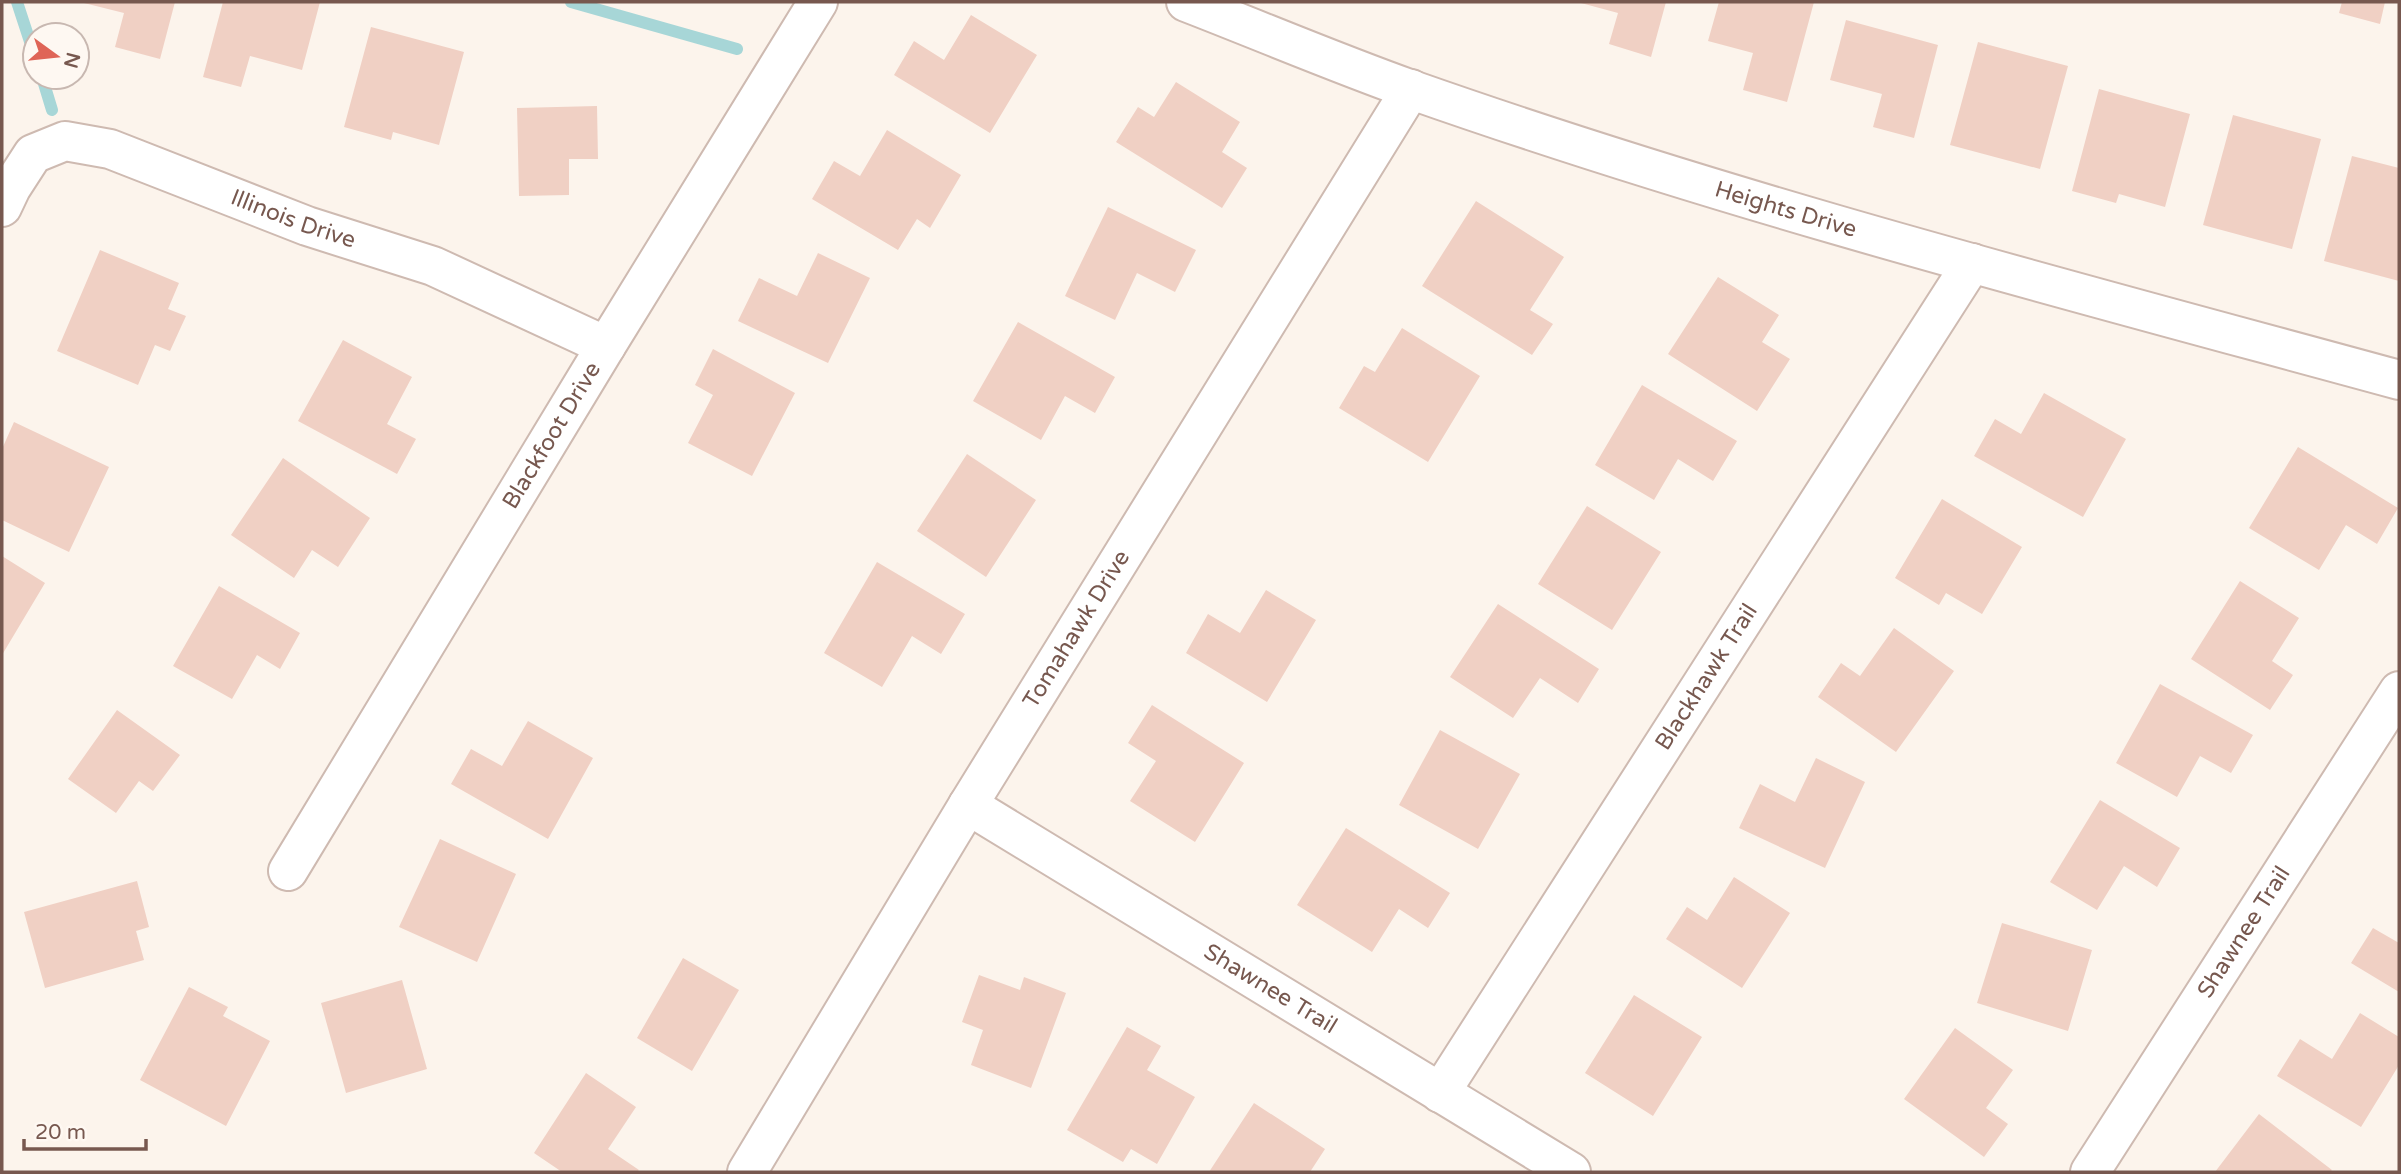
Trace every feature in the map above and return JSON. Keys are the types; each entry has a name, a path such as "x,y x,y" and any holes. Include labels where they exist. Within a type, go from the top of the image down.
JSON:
{"street":[{"name":"Blackfoot Drive","path":"288,871 818,2"},
{"name":"Heights Drive","path":"1186,2 1411,89 1699,184 1972,263 2399,380"},
{"name":"Tomahawk Drive","path":"747,1172 968,805 1411,89"},
{"name":"Illinois Drive","path":"2,207 33,154 65,141 110,149 307,226 433,266 606,346"},
{"name":"Blackhawk Trail","path":"1440,1093 1972,263"},
{"name":"Shawnee Trail","path":"2090,1172 2399,691"},
{"name":"Shawnee Trail","path":"968,805 1571,1172"}],"building":[{"path":"175,2 160,59 115,47 124,13 84,3"},
{"path":"223,2 320,2 302,70 250,56 241,87 203,77"},
{"path":"1666,2 1651,57 1609,44 1618,13 1581,3"},
{"path":"1719,2 1814,2 1787,102 1743,90 1753,53 1708,41"},
{"path":"2342,2 2385,2 2380,24 2339,13"},
{"path":"971,15 1037,55 990,133 894,75 914,41 944,60"},
{"path":"1846,20 1938,45 1914,138 1873,127 1882,94 1830,80"},
{"path":"371,27 464,52 439,145 393,132 391,140 344,127"},
{"path":"1978,42 2068,66 2040,169 1950,145"},
{"path":"1176,82 1240,122 1222,152 1247,168 1222,208 1116,142 1138,107 1154,117"},
{"path":"2099,89 2190,114 2165,207 2119,194 2116,203 2072,191"},
{"path":"597,106 598,159 569,159 569,195 519,196 517,108"},
{"path":"2233,115 2321,139 2292,249 2203,225"},
{"path":"887,130 961,175 930,228 917,219 898,250 812,199 834,161 860,176"},
{"path":"2352,156 2399,168 2399,281 2324,261"},
{"path":"1476,201 1564,257 1530,310 1553,324 1532,355 1422,286"},
{"path":"1108,207 1196,250 1175,292 1137,273 1115,320 1065,296"},
{"path":"100,250 179,283 168,309 186,316 170,351 155,345 138,385 57,351"},
{"path":"818,253 870,278 828,363 738,321 759,278 797,296"},
{"path":"1718,277 1779,315 1762,342 1790,359 1757,411 1668,354"},
{"path":"1018,322 1115,377 1095,413 1065,396 1041,440 973,401"},
{"path":"1402,328 1480,376 1428,462 1339,408 1364,366 1375,372"},
{"path":"343,340 412,377 387,424 416,439 397,474 298,421"},
{"path":"713,349 795,393 752,476 688,443 713,395 695,385"},
{"path":"1642,385 1737,441 1713,481 1678,459 1654,500 1595,465"},
{"path":"2044,393 2126,439 2083,517 1974,456 1995,419 2021,434"},
{"path":"14,422 109,467 69,552 2,520 2,449"},
{"path":"2298,447 2398,508 2377,544 2346,525 2319,570 2249,528"},
{"path":"967,454 1036,500 986,577 917,531"},
{"path":"283,458 370,518 338,567 312,550 294,578 231,535"},
{"path":"1942,499 2022,547 1982,614 1946,593 1939,605 1895,578"},
{"path":"1587,506 1661,552 1612,630 1538,584"},
{"path":"2,556 45,583 2,655"},
{"path":"877,562 965,614 941,654 912,636 882,687 824,653"},
{"path":"2240,581 2299,618 2272,661 2293,675 2270,710 2191,659"},
{"path":"219,586 300,633 280,669 257,655 232,699 173,666"},
{"path":"1266,590 1316,620 1267,702 1186,653 1208,614 1240,633"},
{"path":"1498,604 1599,669 1578,703 1540,678 1513,718 1450,677"},
{"path":"1894,628 1954,671 1896,752 1818,697 1841,663 1860,676"},
{"path":"2160,684 2253,735 2231,773 2200,756 2177,797 2116,763"},
{"path":"1152,705 1244,763 1195,842 1130,801 1156,761 1128,743"},
{"path":"117,710 180,755 153,791 139,781 116,813 68,779"},
{"path":"528,721 593,758 548,839 451,784 471,749 502,766"},
{"path":"1440,730 1520,774 1478,849 1399,805"},
{"path":"1816,758 1865,782 1825,868 1739,828 1760,784 1795,802"},
{"path":"2100,800 2180,848 2157,887 2124,866 2097,910 2050,882"},
{"path":"1346,828 1450,893 1428,928 1399,909 1372,952 1297,905"},
{"path":"440,839 516,874 477,962 399,927"},
{"path":"1734,877 1790,913 1742,988 1666,939 1687,907 1707,920"},
{"path":"137,881 149,927 136,931 144,960 45,988 24,912"},
{"path":"2002,923 2092,950 2068,1031 1977,1003"},
{"path":"2373,928 2399,943 2399,992 2351,963"},
{"path":"683,958 739,990 692,1071 637,1038"},
{"path":"979,975 1020,990 1024,977 1066,993 1031,1088 971,1065 983,1030 962,1022"},
{"path":"402,980 427,1069 346,1093 321,1003"},
{"path":"189,987 228,1007 223,1016 270,1041 226,1126 140,1080"},
{"path":"1634,995 1702,1037 1653,1116 1585,1073"},
{"path":"2360,1013 2399,1037 2399,1065 2361,1127 2277,1076 2300,1039 2332,1059"},
{"path":"1127,1027 1161,1046 1147,1070 1195,1097 1157,1164 1131,1149 1123,1162 1067,1130"},
{"path":"1955,1028 2013,1070 1986,1108 2008,1124 1984,1157 1904,1099"},
{"path":"586,1073 636,1107 608,1149 639,1170 637,1172 562,1172 534,1153"},
{"path":"1254,1103 1325,1149 1310,1172 1209,1172"},
{"path":"2259,1114 2332,1170 2215,1172"}],"waterway":[{"path":"17,2 23,21"},
{"path":"571,2 737,49"},
{"path":"46,91 52,110"}]}
